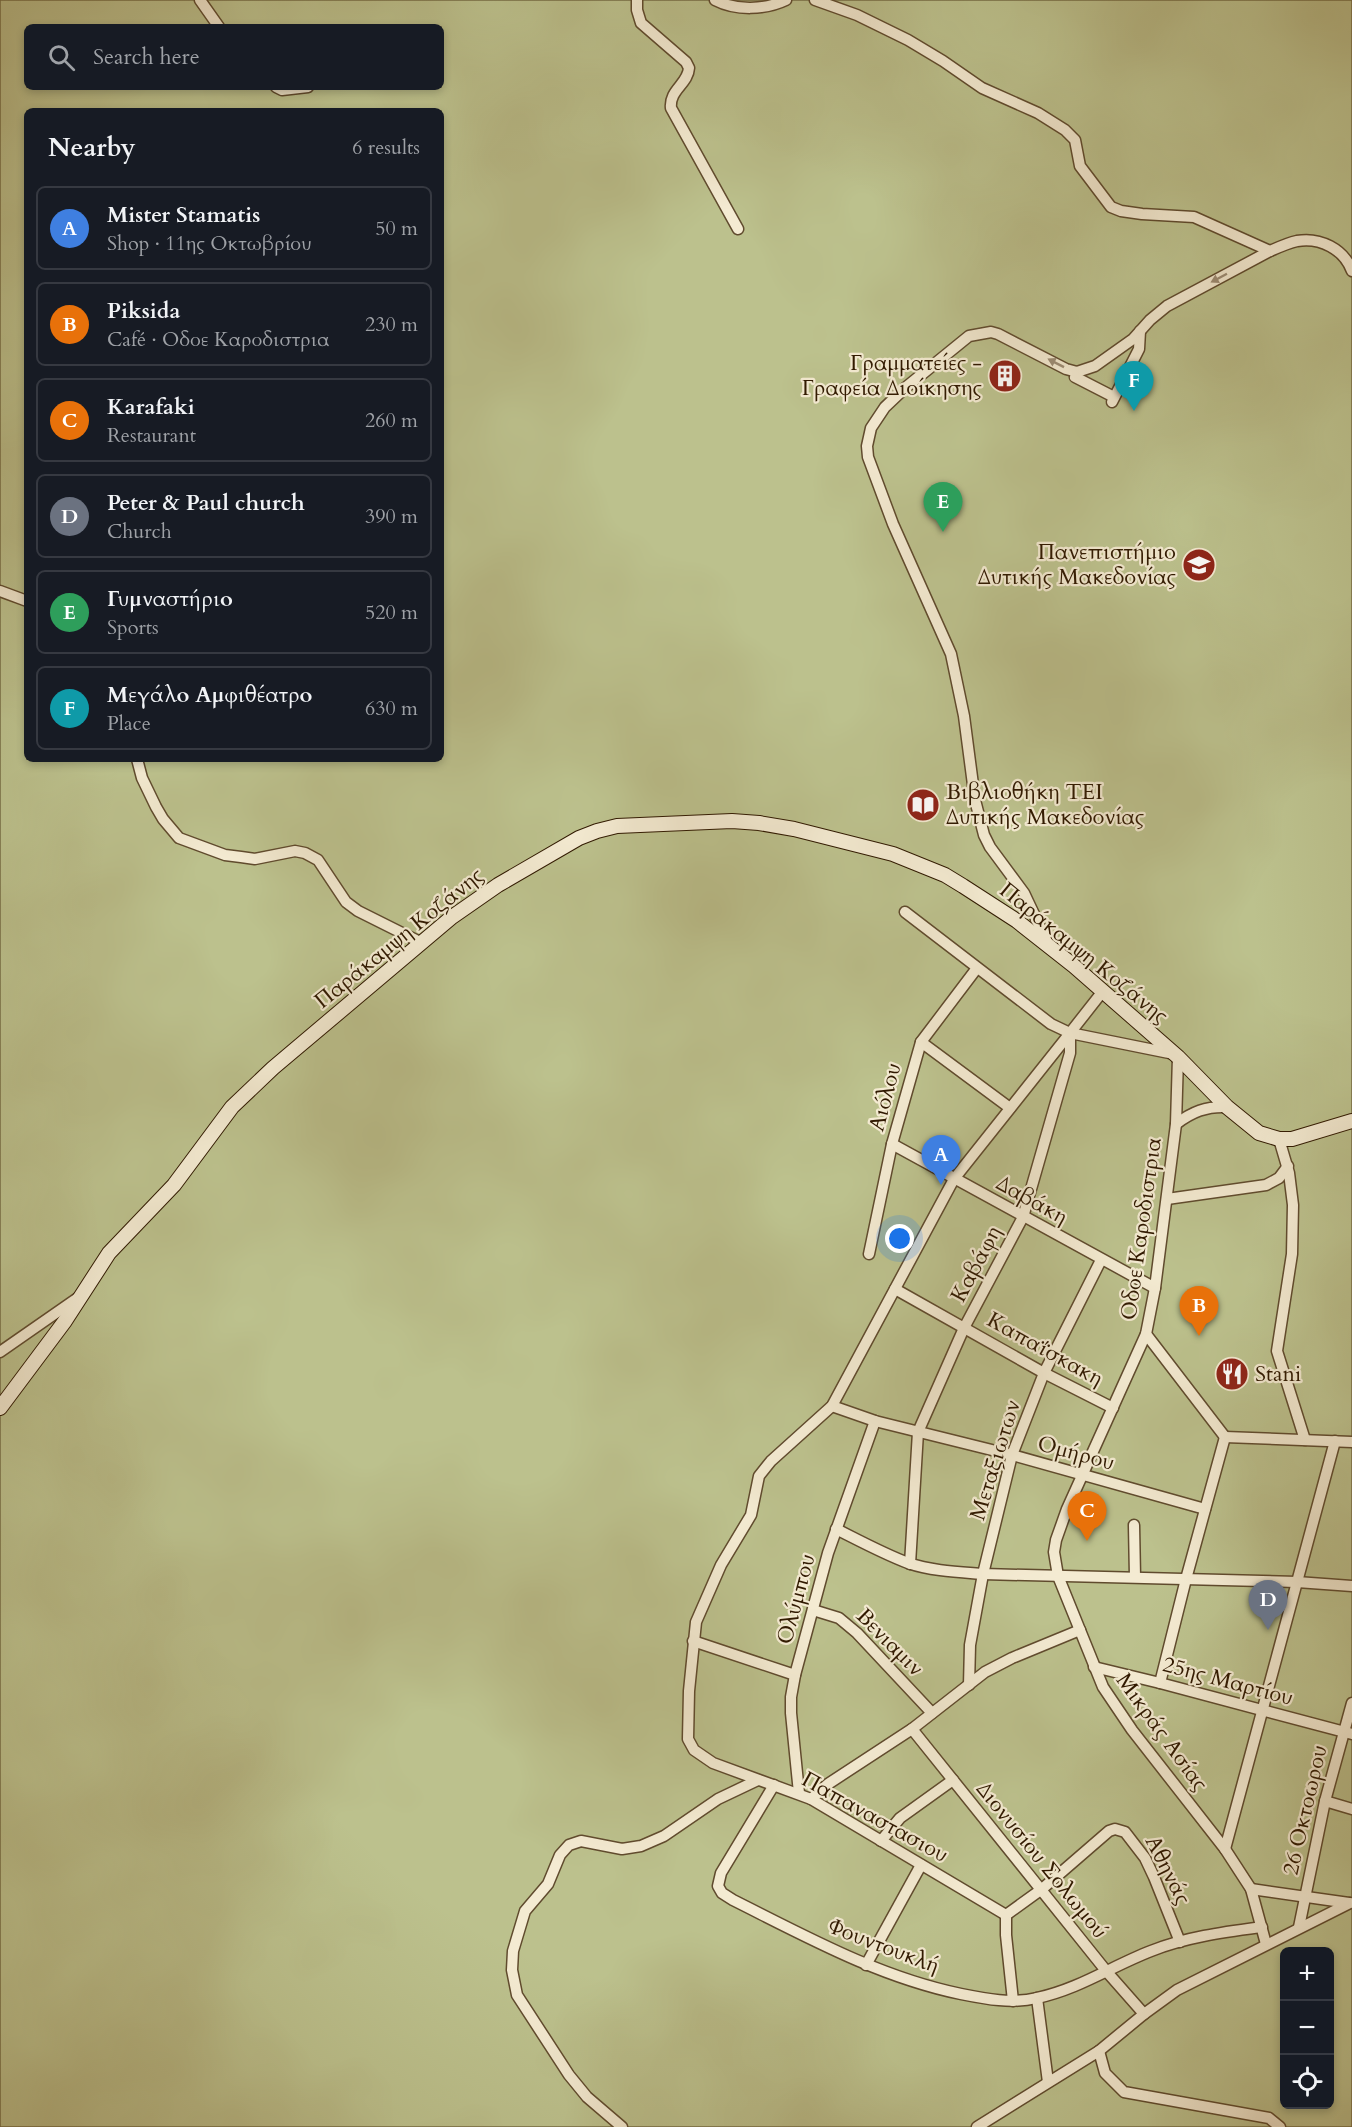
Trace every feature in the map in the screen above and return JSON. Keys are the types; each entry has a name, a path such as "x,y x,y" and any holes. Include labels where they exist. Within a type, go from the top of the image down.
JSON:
{"main road":[{"name":"Παράκαμψη Κοζάνης","path":"0,1408 65,1321 110,1253 174,1185 232,1107 273,1068 452,917 498,885 579,838 617,826 732,821 794,829 893,854 945,875 987,900 1049,945 1176,1055 1227,1107 1252,1128 1268,1137 1279,1139"},
{"path":"1279,1139 1299,1138 1352,1121"}],"street":[{"path":"200,0 217,24"},
{"path":"637,0 641,23 686,62 689,68 686,78 673,93 670,101 671,108 738,229"},
{"path":"715,0 742,7 765,8 786,0"},
{"path":"815,0 857,15 908,40 944,61 982,88 1038,113 1065,129 1075,140 1080,166 1111,207 1143,214 1194,217 1270,251"},
{"path":"1049,945 1028,901 990,847 980,823 964,716 951,654 892,524 868,458 868,437 885,407 905,388 963,340 977,334 991,332 998,334 1066,369 1077,372 1085,371 1102,362 1140,332 1167,306 1270,251 1298,241 1320,242 1340,254 1352,271"},
{"path":"1077,372 1075,376 1113,400 1139,349 1140,332"},
{"path":"0,591 24,600"},
{"path":"138,762 142,778 156,807 179,838 225,855 255,859 295,851 312,856 325,868 346,902 358,911 422,943"},
{"path":"905,912 1051,1024 1070,1033 1176,1055"},
{"name":"Αιόλου","path":"869,1254 892,1144 921,1042 977,968"},
{"path":"795,1675 693,1641 696,1622 714,1579 751,1515 759,1476 771,1461 832,1406 954,1179 1103,991"},
{"name":"Καβάφη","path":"910,1564 918,1432 964,1328 1023,1216 1070,1053 1070,1033"},
{"path":"921,1042 1010,1108"},
{"name":"Oδοε Καροδιστρια","path":"1176,1055 1176,1124 1155,1288 1146,1334 1225,1437"},
{"name":"Oδοε Καροδιστρια","path":"1176,1124 1198,1111 1227,1107"},
{"path":"1279,1139 1288,1166 1293,1205 1292,1254 1278,1351 1280,1364 1305,1440"},
{"name":"Δαβάκη","path":"892,1144 1155,1288"},
{"path":"1167,1199 1266,1185 1279,1178 1288,1166"},
{"name":"Μεταξιωτων","path":"969,1685 970,1645 982,1574 1012,1455 1044,1373 1101,1260"},
{"name":"Καπαΐσκακη","path":"895,1289 1044,1373 1113,1408"},
{"path":"0,1352 81,1296"},
{"name":"Μικράς Ασίας","path":"1146,1334 1082,1474 1056,1540 1054,1552 1058,1576 1094,1667 1110,1699 1225,1849 1251,1889 1266,1944"},
{"name":"Ομήρου","path":"832,1406 875,1421 1012,1455 1205,1509"},
{"name":"Ολύμπου","path":"799,1793 790,1713 795,1675 836,1529 875,1421"},
{"path":"1160,1683 1225,1437 1352,1442"},
{"path":"1225,1849 1335,1441"},
{"path":"1134,1525 1135,1577"},
{"path":"836,1529 910,1564 936,1570 982,1574 1297,1582 1352,1586"},
{"name":"Βενιαμιν","path":"813,1610 839,1618 857,1632 932,1713"},
{"path":"811,1799 828,1784 912,1729 986,1672 1012,1658 1080,1630"},
{"name":"Παπαναστασιου","path":"693,1641 688,1739 694,1750 719,1766 811,1799 1006,1914"},
{"name":"25ης Μαρτίου","path":"1094,1667 1348,1732"},
{"name":"26 Οκτοωρου","path":"1299,1927 1325,1802 1348,1732 1352,1703"},
{"name":"Διονυσίου Σολωμού","path":"912,1729 1107,1972 1144,2014"},
{"path":"622,2127 587,2097 569,2076 517,1995 512,1970 513,1951 525,1911 548,1884 560,1855 569,1845 581,1841 622,1848 641,1846 664,1836 717,1799 758,1780"},
{"path":"881,1841 900,1818 953,1780"},
{"name":"Φουντουκλή","path":"774,1785 721,1873 717,1886 719,1890 733,1900 866,1965 902,1979 980,1998 1013,2001 1037,1998 1077,1986 1150,1951 1180,1942 1262,1927"},
{"path":"1325,1802 1352,1809"},
{"name":"Αθηνάς","path":"1041,1889 1110,1831 1115,1829 1125,1832 1145,1858 1165,1900 1180,1942"},
{"path":"866,1965 921,1865"},
{"path":"1013,2001 1006,1914 1041,1889"},
{"path":"1251,1889 1351,1903"},
{"path":"977,2127 1100,2051 1177,1990 1351,1903"},
{"path":"1037,1998 1048,2082"},
{"path":"1100,2051 1105,2073 1124,2092 1269,2118 1280,2127"}],"green space":[{"path":"0,0 1352,0 1352,2127 0,2127"}],"place":[{"name":"Γραμματείες - Γραφεία Διοίκησης","path":"1005,376"},
{"name":"Μεγάλο Αμφιθέατρο","path":"1134,411"},
{"name":"Γυμναστήριο","path":"943,532"},
{"name":"Πανεπιστήμιο Δυτικής Μακεδονίας","path":"1199,565"},
{"name":"Βιβλιοθήκη ΤΕΙ Δυτικής Μακεδονίας","path":"923,805"},
{"name":"Mister Stamatis","path":"941,1185"},
{"name":"Piksida","path":"1199,1336"},
{"name":"Stani","path":"1232,1374"},
{"name":"Karafaki","path":"1087,1541"},
{"name":"Peter & Paul church","path":"1268,1630"}]}
